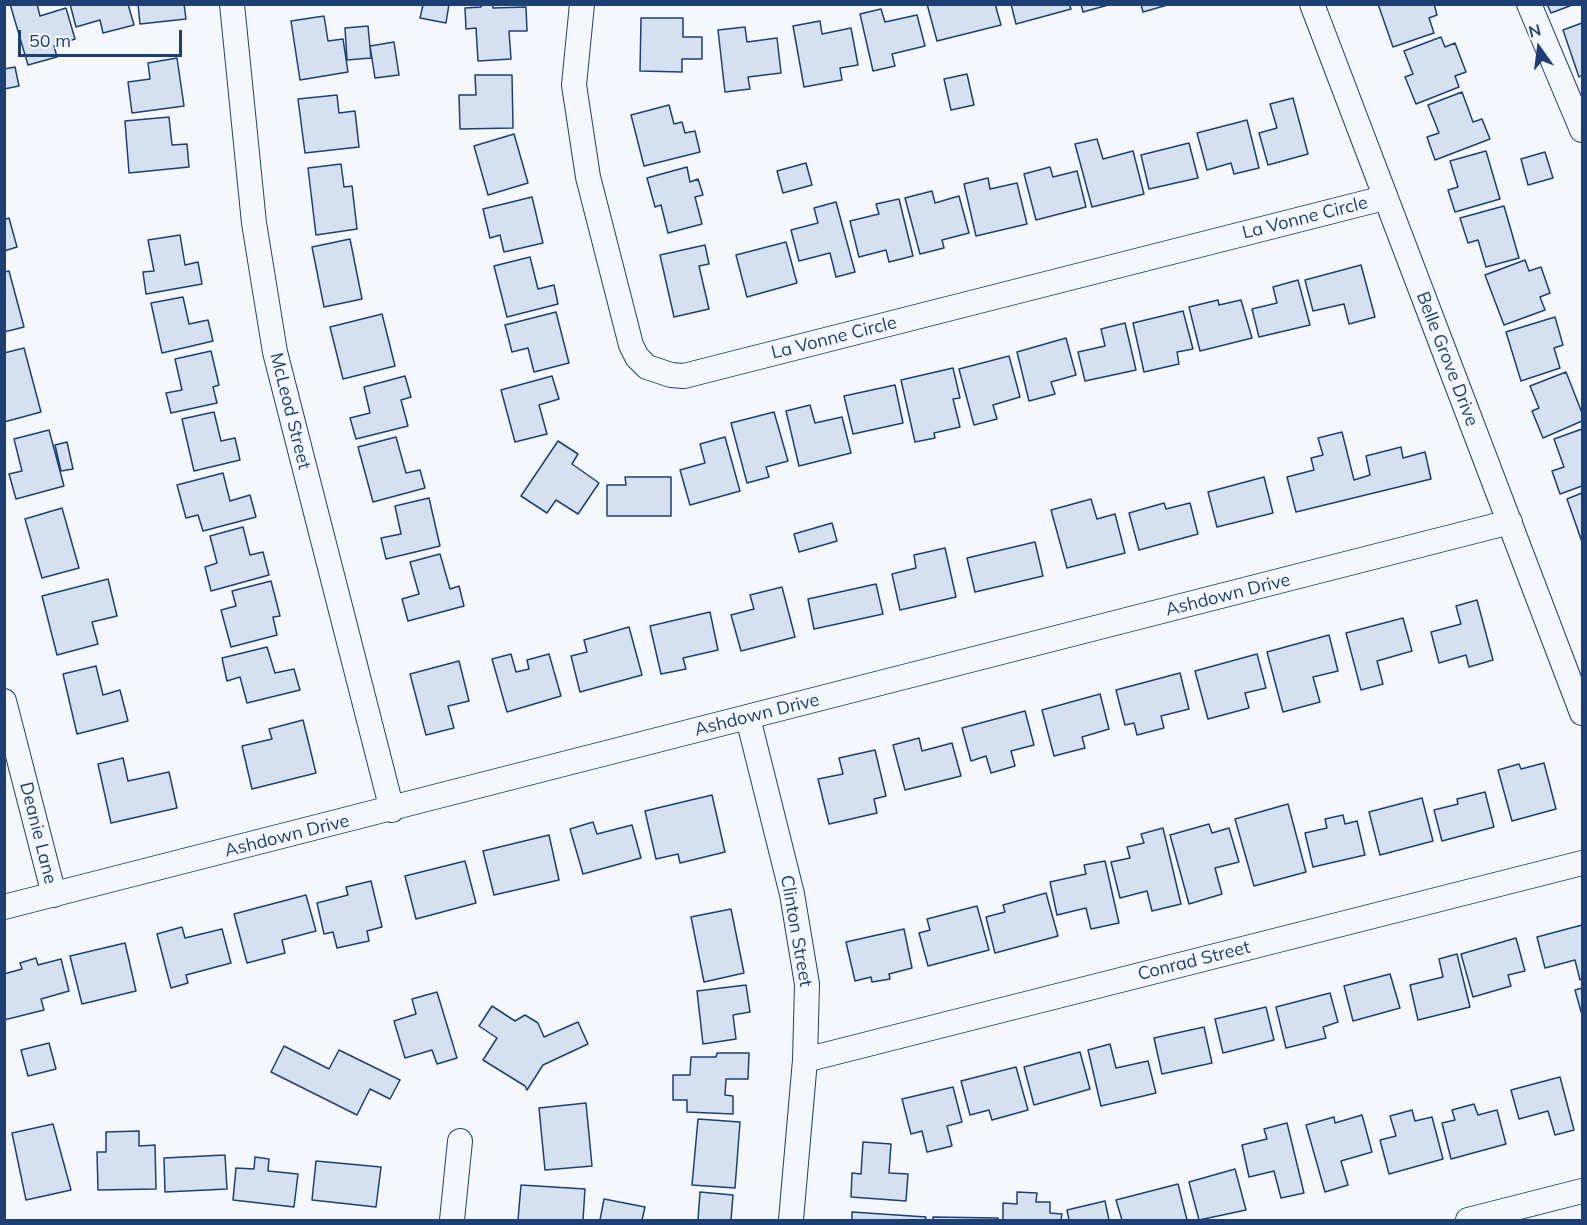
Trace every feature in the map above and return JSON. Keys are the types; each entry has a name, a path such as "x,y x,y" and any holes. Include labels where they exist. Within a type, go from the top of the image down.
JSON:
{"street":[{"name":"McLeod Street","path":"232,4 254,223 273,343 392,810"},
{"name":"La Vonne Circle","path":"582,4 574,85 588,177 636,357 647,366 671,375 684,376 1384,198"},
{"name":"Belle Grove Drive","path":"1312,4 1582,713"},
{"path":"1529,4 1582,130"},
{"name":"Ashdown Drive","path":"4,907 392,810 1510,522"},
{"name":"Deanie Lane","path":"4,700 54,895"},
{"name":"Clinton Street","path":"748,718 792,894 804,958 808,1015 791,1221"},
{"name":"Conrad Street","path":"805,1060 1582,863"},
{"path":"452,1221 460,1141"},
{"path":"1468,1221 1582,1191"}],"building":[{"path":"10,4 37,4 40,16 66,8 75,39 54,46 57,57 28,65"},
{"path":"70,4 128,4 134,25 103,33 100,20 76,27"},
{"path":"138,4 184,4 186,19 140,24"},
{"path":"420,4 449,4 446,23 420,18 423,5"},
{"path":"481,4 493,4 493,8 526,7 527,31 509,31 511,59 478,61 476,28 466,29 465,8 481,7"},
{"path":"927,4 995,4 1001,25 937,41"},
{"path":"1011,4 1069,4 1071,9 1016,24"},
{"path":"1081,4 1112,4 1083,12"},
{"path":"1141,4 1171,4 1143,12"},
{"path":"1378,4 1434,4 1437,15 1429,18 1434,33 1393,47"},
{"path":"1547,4 1575,4 1551,13"},
{"path":"881,9 885,22 917,15 925,46 892,54 895,66 873,71 860,14"},
{"path":"324,16 328,41 343,39 348,72 300,80 291,21"},
{"path":"641,18 683,18 683,37 702,37 702,59 682,59 682,72 640,71"},
{"path":"820,21 822,34 851,28 858,65 840,68 842,80 804,87 793,26"},
{"path":"1582,23 1582,75 1579,77 1563,30"},
{"path":"368,26 371,58 347,60 345,28"},
{"path":"745,27 747,42 777,38 781,73 748,77 750,89 725,92 718,30"},
{"path":"1441,37 1445,47 1455,43 1466,72 1455,76 1459,87 1416,104 1405,77 1413,74 1404,51"},
{"path":"394,42 399,75 375,78 370,46"},
{"path":"177,58 184,106 132,113 128,82 150,79 148,63"},
{"path":"15,67 19,86 4,89 4,69"},
{"path":"967,74 974,105 951,110 944,79"},
{"path":"475,75 512,75 513,128 460,129 459,95 476,95"},
{"path":"1462,92 1473,122 1482,119 1490,139 1435,160 1427,137 1439,133 1428,105"},
{"path":"337,95 339,113 355,111 359,147 305,153 298,99"},
{"path":"1293,98 1308,154 1268,165 1259,133 1277,128 1270,104"},
{"path":"669,105 674,124 682,122 685,133 695,131 700,152 644,166 631,115"},
{"path":"169,117 172,145 187,144 189,167 129,173 125,121"},
{"path":"1247,120 1259,168 1234,174 1231,163 1207,170 1197,133"},
{"path":"514,134 528,183 488,195 474,146"},
{"path":"1097,139 1103,159 1133,151 1144,194 1092,207 1075,144"},
{"path":"1189,143 1198,178 1149,189 1141,155"},
{"path":"1486,151 1500,199 1455,212 1448,190 1458,187 1450,161"},
{"path":"1545,152 1553,178 1528,185 1521,159"},
{"path":"806,163 812,185 783,193 777,171"},
{"path":"341,164 344,187 352,186 357,229 316,235 308,168"},
{"path":"687,167 690,182 698,179 703,195 695,197 702,224 668,233 661,205 655,207 647,178"},
{"path":"1050,167 1053,177 1077,171 1086,207 1036,220 1024,174"},
{"path":"988,178 990,189 1017,183 1027,224 976,236 964,184"},
{"path":"932,191 935,203 959,196 969,233 942,240 944,248 920,254 905,198"},
{"path":"532,197 543,243 504,252 500,235 490,238 483,209"},
{"path":"899,199 913,256 889,262 886,250 859,257 850,221 879,214 876,204"},
{"path":"836,202 855,272 836,277 830,253 799,261 791,230 818,223 814,208"},
{"path":"1504,206 1519,258 1486,267 1478,240 1468,243 1460,218"},
{"path":"4,214 6,219 9,218 17,247 4,251"},
{"path":"180,235 185,265 198,262 202,284 146,294 143,272 154,271 148,240"},
{"path":"350,239 362,299 324,307 312,247"},
{"path":"786,242 797,283 747,297 736,255"},
{"path":"705,245 709,264 699,266 709,309 674,317 660,255"},
{"path":"530,257 538,289 554,285 558,304 507,317 494,266"},
{"path":"1525,260 1529,271 1541,267 1550,293 1540,297 1545,310 1504,325 1485,275"},
{"path":"1361,265 1375,317 1349,324 1344,304 1313,311 1305,280"},
{"path":"9,271 24,327 4,332 4,272"},
{"path":"1298,280 1310,325 1259,337 1252,309 1277,303 1273,287"},
{"path":"183,297 189,324 208,320 213,341 162,353 151,303"},
{"path":"1218,300 1219,305 1241,300 1252,338 1200,351 1189,307"},
{"path":"1183,311 1193,349 1177,352 1179,364 1144,372 1133,323"},
{"path":"556,312 569,363 534,372 528,348 512,352 505,325"},
{"path":"382,314 395,366 343,379 330,327"},
{"path":"1555,317 1563,345 1554,348 1560,368 1521,381 1506,332"},
{"path":"1125,323 1136,370 1085,381 1078,352 1105,346 1101,329"},
{"path":"1066,338 1076,375 1051,382 1055,394 1029,401 1017,352"},
{"path":"24,348 41,412 4,422 4,353"},
{"path":"211,351 219,385 213,387 217,403 171,413 166,393 182,390 175,359"},
{"path":"1009,356 1020,397 993,405 997,419 974,425 959,369"},
{"path":"953,368 960,398 953,399 960,427 934,433 935,438 915,442 901,380"},
{"path":"1566,372 1582,413 1582,421 1543,438 1532,411 1539,408 1530,386"},
{"path":"405,376 411,397 401,400 408,426 356,439 350,418 370,413 364,387"},
{"path":"552,376 559,399 539,405 547,434 515,442 501,390"},
{"path":"895,385 903,423 853,434 844,396"},
{"path":"810,405 815,423 842,417 851,453 799,466 786,411"},
{"path":"214,412 221,441 235,438 240,460 194,471 182,419"},
{"path":"774,412 788,461 766,467 769,477 747,483 731,423"},
{"path":"1582,429 1582,486 1560,494 1552,471 1564,467 1554,439"},
{"path":"49,430 64,486 16,499 9,474 22,471 14,439"},
{"path":"1342,432 1354,480 1370,475 1366,456 1401,447 1403,458 1425,452 1431,479 1296,512 1287,477 1314,470 1311,458 1323,455 1318,438"},
{"path":"396,437 406,473 420,470 425,488 373,502 358,447"},
{"path":"725,437 740,491 690,505 680,470 705,463 700,444"},
{"path":"558,441 578,454 572,464 599,483 578,514 556,500 547,513 521,496"},
{"path":"67,442 73,469 61,471 55,445"},
{"path":"223,473 230,501 250,495 256,517 203,531 198,515 186,518 177,485"},
{"path":"625,477 671,477 671,516 607,516 607,485 626,485"},
{"path":"1264,477 1273,513 1217,527 1208,492"},
{"path":"1582,493 1582,542 1567,499"},
{"path":"429,498 440,546 386,559 381,538 401,534 395,506"},
{"path":"1091,499 1097,519 1115,514 1125,553 1067,568 1051,510"},
{"path":"1164,503 1166,509 1190,503 1198,534 1139,550 1129,513"},
{"path":"62,508 79,568 42,578 25,519"},
{"path":"832,523 837,541 799,552 794,534"},
{"path":"243,527 250,555 263,552 269,575 211,591 205,567 217,563 210,536"},
{"path":"1035,542 1043,576 975,592 967,558"},
{"path":"945,548 956,597 900,610 892,574 916,568 914,555"},
{"path":"440,554 450,589 459,586 464,606 408,621 402,599 419,594 410,562"},
{"path":"108,579 117,616 92,622 98,644 57,655 42,596"},
{"path":"271,581 280,616 273,617 277,635 231,647 221,610 236,606 232,591"},
{"path":"876,584 883,614 814,629 808,599"},
{"path":"782,587 795,637 741,651 731,615 754,609 750,595"},
{"path":"1477,600 1493,660 1469,667 1466,655 1439,663 1431,632 1461,624 1456,606"},
{"path":"710,612 718,650 683,658 686,669 661,674 650,626"},
{"path":"1403,618 1412,651 1377,661 1383,684 1361,690 1346,633"},
{"path":"629,627 642,675 580,692 571,656 587,652 584,640"},
{"path":"1329,635 1338,671 1313,677 1320,702 1283,712 1267,652"},
{"path":"267,647 275,673 294,669 300,690 247,703 240,677 227,681 222,658"},
{"path":"511,654 516,672 529,669 527,660 549,654 561,696 507,712 492,659"},
{"path":"1257,654 1266,688 1245,693 1249,708 1208,719 1195,671"},
{"path":"459,661 469,701 448,706 454,728 426,735 410,674"},
{"path":"96,666 103,695 120,690 128,721 77,734 63,674"},
{"path":"1180,673 1189,709 1161,716 1164,728 1137,735 1134,723 1125,725 1116,690"},
{"path":"1100,694 1109,729 1082,737 1085,748 1054,756 1042,710"},
{"path":"1025,711 1034,745 1011,751 1015,766 991,773 986,756 971,761 962,728"},
{"path":"303,720 316,773 252,789 242,746 272,739 269,729"},
{"path":"919,738 922,751 952,743 961,776 905,790 893,745"},
{"path":"875,750 886,796 874,799 877,813 829,824 818,779 843,774 839,758"},
{"path":"123,758 128,781 169,772 177,808 111,823 98,764"},
{"path":"1544,763 1556,809 1512,821 1498,770 1519,764 1521,769"},
{"path":"1485,792 1494,827 1442,841 1434,810 1458,804 1457,799"},
{"path":"712,795 725,852 680,863 678,854 656,859 645,811"},
{"path":"1422,798 1433,841 1380,855 1369,812"},
{"path":"1288,804 1306,872 1254,886 1235,819"},
{"path":"1343,815 1345,824 1357,821 1365,855 1313,867 1305,833 1327,828 1325,819"},
{"path":"593,822 597,834 632,825 641,858 583,874 570,829"},
{"path":"1209,824 1212,833 1229,828 1239,862 1215,868 1222,894 1189,904 1170,835"},
{"path":"1163,828 1181,904 1152,911 1147,891 1120,898 1111,862 1130,858 1127,847 1144,843 1141,834"},
{"path":"549,835 559,880 494,895 483,851"},
{"path":"465,861 476,903 416,919 405,876"},
{"path":"1105,861 1119,923 1091,929 1086,908 1057,915 1050,882 1086,874 1084,865"},
{"path":"371,881 382,927 367,931 369,941 337,948 333,932 324,934 317,903 348,895 346,887"},
{"path":"1046,893 1058,936 995,953 986,917 1005,912 1003,905"},
{"path":"306,895 316,931 282,940 285,953 247,963 234,914"},
{"path":"977,906 989,950 928,966 919,933 930,930 927,919"},
{"path":"731,909 744,973 704,982 691,917"},
{"path":"1582,925 1582,979 1580,980 1575,960 1545,968 1537,937"},
{"path":"182,927 185,938 222,929 231,963 186,975 188,983 171,988 157,934"},
{"path":"904,929 912,968 889,974 890,979 872,982 871,977 855,981 846,942"},
{"path":"1516,938 1525,971 1508,975 1511,986 1473,997 1461,954"},
{"path":"125,943 136,991 82,1004 70,956"},
{"path":"1457,954 1470,1007 1418,1020 1410,985 1443,977 1439,959"},
{"path":"36,958 38,965 61,959 69,991 41,999 44,1010 4,1020 4,974 22,969 20,963"},
{"path":"1390,974 1400,1008 1353,1021 1344,986"},
{"path":"746,985 750,1012 733,1015 736,1039 703,1044 697,991"},
{"path":"1582,988 1582,1015 1575,990"},
{"path":"437,992 457,1058 437,1064 432,1050 405,1058 394,1021 416,1014 412,999"},
{"path":"1330,993 1338,1022 1323,1027 1326,1038 1286,1048 1276,1007"},
{"path":"492,1006 515,1021 525,1015 538,1023 544,1037 578,1022 588,1044 543,1065 527,1090 525,1086 483,1060 497,1038 479,1026"},
{"path":"1266,1007 1274,1040 1223,1053 1215,1019"},
{"path":"1204,1027 1212,1063 1162,1074 1154,1038"},
{"path":"49,1043 56,1069 28,1076 21,1050"},
{"path":"1110,1044 1116,1068 1148,1061 1156,1093 1101,1106 1088,1050"},
{"path":"284,1046 329,1069 339,1050 400,1080 390,1099 370,1089 357,1115 271,1072"},
{"path":"1080,1052 1090,1089 1034,1105 1024,1067"},
{"path":"717,1053 749,1053 748,1079 726,1079 725,1095 733,1096 733,1114 687,1112 687,1100 673,1100 673,1075 690,1075 691,1057 716,1057"},
{"path":"1016,1067 1028,1110 992,1120 989,1110 970,1115 961,1081"},
{"path":"1560,1077 1574,1130 1555,1135 1548,1111 1519,1119 1511,1090"},
{"path":"953,1087 962,1122 947,1126 952,1146 927,1152 922,1131 911,1134 902,1099"},
{"path":"586,1103 592,1166 545,1170 539,1108"},
{"path":"1474,1104 1478,1115 1497,1110 1506,1144 1451,1159 1442,1123 1455,1120 1452,1110"},
{"path":"1412,1110 1415,1121 1432,1117 1443,1159 1389,1174 1380,1140 1396,1136 1390,1116"},
{"path":"1362,1115 1372,1152 1341,1161 1348,1185 1325,1192 1306,1125 1334,1117 1335,1123"},
{"path":"698,1119 740,1122 735,1188 692,1185"},
{"path":"1287,1123 1304,1193 1281,1198 1274,1171 1249,1177 1242,1145 1267,1139 1264,1129"},
{"path":"53,1124 71,1190 26,1200 12,1133"},
{"path":"139,1131 139,1146 155,1145 156,1189 98,1190 97,1152 106,1152 106,1132"},
{"path":"863,1142 891,1144 889,1173 908,1174 906,1201 851,1197 852,1173 861,1174"},
{"path":"225,1155 227,1189 165,1192 164,1158"},
{"path":"255,1157 269,1159 268,1171 298,1174 294,1207 233,1200 236,1168 254,1169"},
{"path":"316,1161 381,1167 376,1207 312,1200"},
{"path":"1235,1169 1246,1210 1199,1220 1189,1182"},
{"path":"1178,1184 1187,1220 1122,1220 1116,1200"},
{"path":"521,1185 585,1189 583,1220 518,1220"},
{"path":"700,1192 733,1195 731,1220 698,1220"},
{"path":"1017,1192 1037,1193 1036,1202 1050,1202 1050,1213 1062,1214 1061,1220 1003,1220 1003,1203 1017,1204"},
{"path":"604,1199 645,1207 642,1220 600,1220"},
{"path":"1105,1201 1109,1220 1069,1220 1067,1210"},
{"path":"852,1212 926,1217 925,1220 852,1220"},
{"path":"933,1217 998,1218 998,1220 933,1220"}]}
